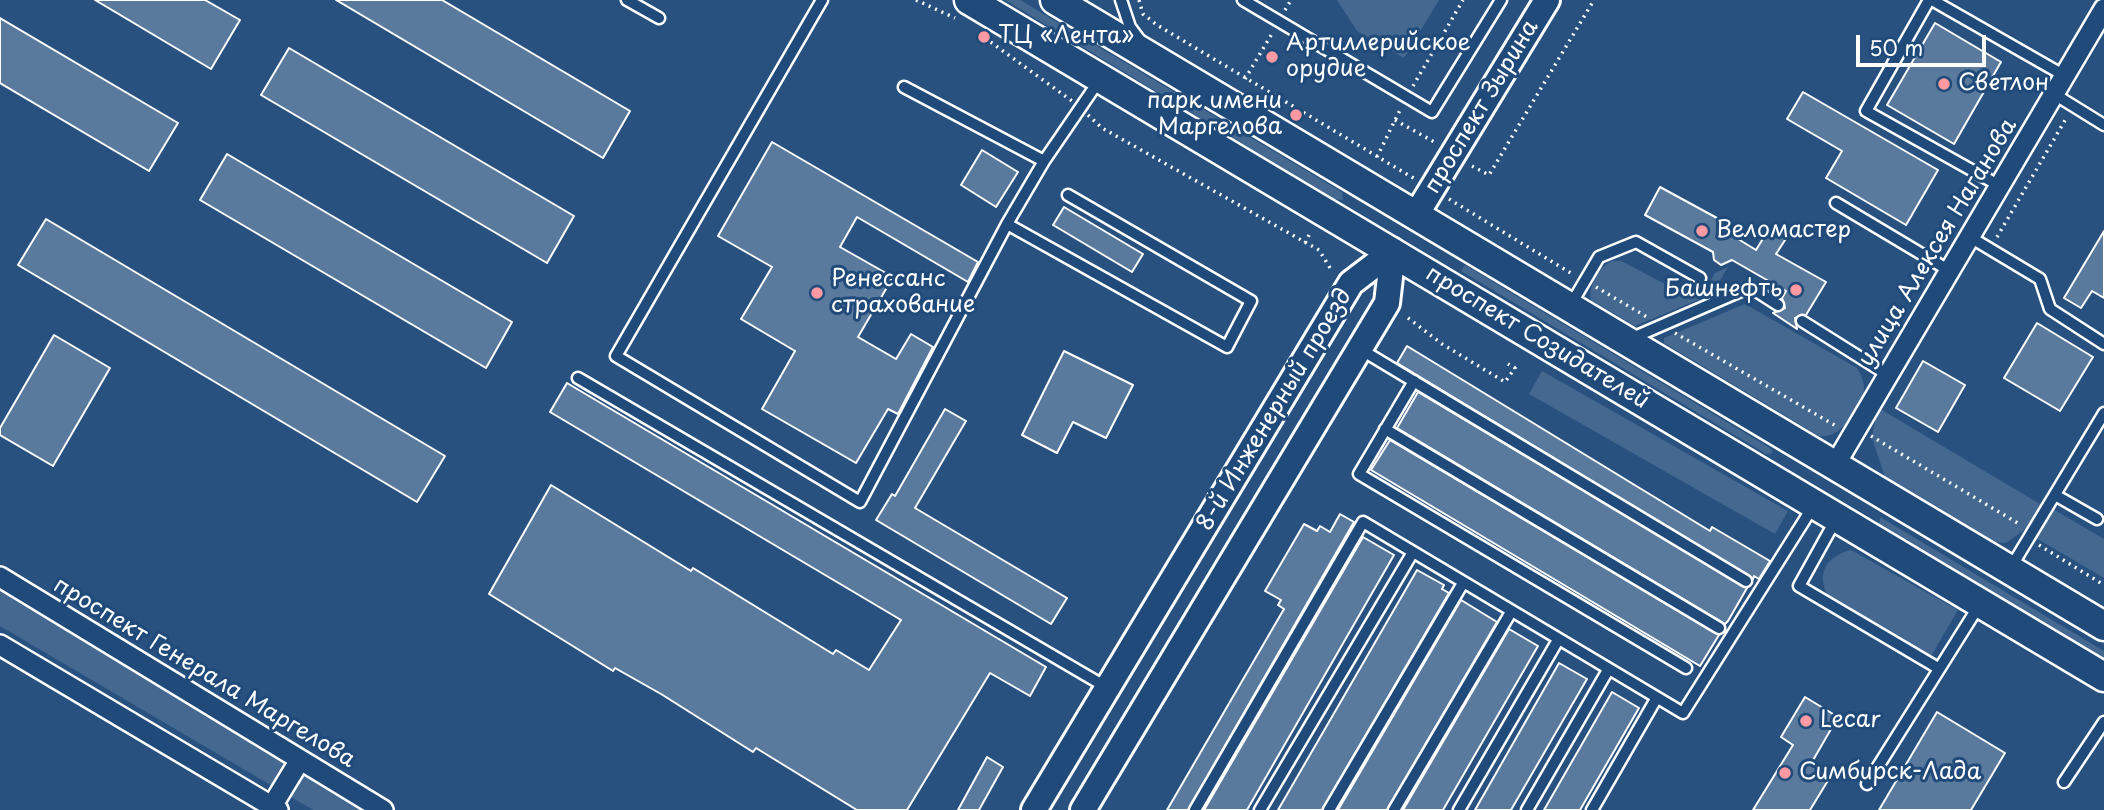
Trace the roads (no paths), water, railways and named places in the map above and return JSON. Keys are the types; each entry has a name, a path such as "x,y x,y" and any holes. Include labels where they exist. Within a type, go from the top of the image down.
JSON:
{"main road":[{"name":"проспект Созидателей","path":"1055,0 2104,626"},
{"name":"проспект Созидателей","path":"963,9 1101,78 2104,677"},
{"path":"1393,251 1416,215"},
{"path":"1825,511 1835,465"}],"street":[{"name":"проспект Зырина","path":"1416,215 1548,0"},
{"name":"улица Алексея Наганова","path":"1835,465 2104,9"},
{"name":"8-й Инженерный проезд","path":"1083,810 1387,303 1393,251"},
{"name":"8-й Инженерный проезд","path":"1034,810 1352,283 1393,251"},
{"name":"проспект Генерала Маргелова","path":"0,577 383,810"},
{"path":"0,645 273,809 294,757"}],"lane":[{"path":"627,0 659,18"},
{"path":"822,0 616,356 860,502 1007,224 1044,161 1101,78"},
{"path":"1121,0 1130,27 1157,61"},
{"path":"1243,0 1432,112 1501,0"},
{"path":"2000,186 1866,111 1931,0 2065,76"},
{"path":"904,87 1044,161"},
{"path":"2054,94 2104,125"},
{"path":"1007,224 1227,347 1251,302 1069,195"},
{"path":"1836,203 1950,271"},
{"path":"1970,237 2040,279 2050,309 2104,344"},
{"path":"1569,307 1599,257 1636,242 1700,278"},
{"path":"1626,341 1750,287 1777,305"},
{"path":"1802,321 1888,375"},
{"path":"1360,349 1746,581"},
{"path":"578,378 1107,687"},
{"path":"1414,381 1359,474 1686,668"},
{"path":"2010,569 2104,413"},
{"path":"1385,429 1719,628"},
{"path":"2055,495 2097,519"},
{"path":"1825,511 1799,586 1938,668"},
{"path":"1195,810 1363,522 1683,713 1825,511"},
{"path":"1260,810 1413,552"},
{"path":"1329,810 1463,583"},
{"path":"1867,784 1980,603"},
{"path":"1394,810 1511,612"},
{"path":"1459,810 1558,640"},
{"path":"1527,810 1608,670"},
{"path":"1592,810 1656,699"},
{"path":"2064,782 2104,722"}],"place":[{"name":"ТЦ «Лента»","path":"984,37"},
{"name":"Артиллерийское орудие","path":"1272,57"},
{"name":"Светлон","path":"1944,84"},
{"name":"парк имени Маргелова","path":"1296,115"},
{"name":"Веломастер","path":"1702,231"},
{"name":"Башнефть","path":"1796,290"},
{"name":"Ренессанс страхование","path":"817,293"},
{"name":"Lecar","path":"1806,721"},
{"name":"Симбирск-Лада","path":"1785,773"}]}
